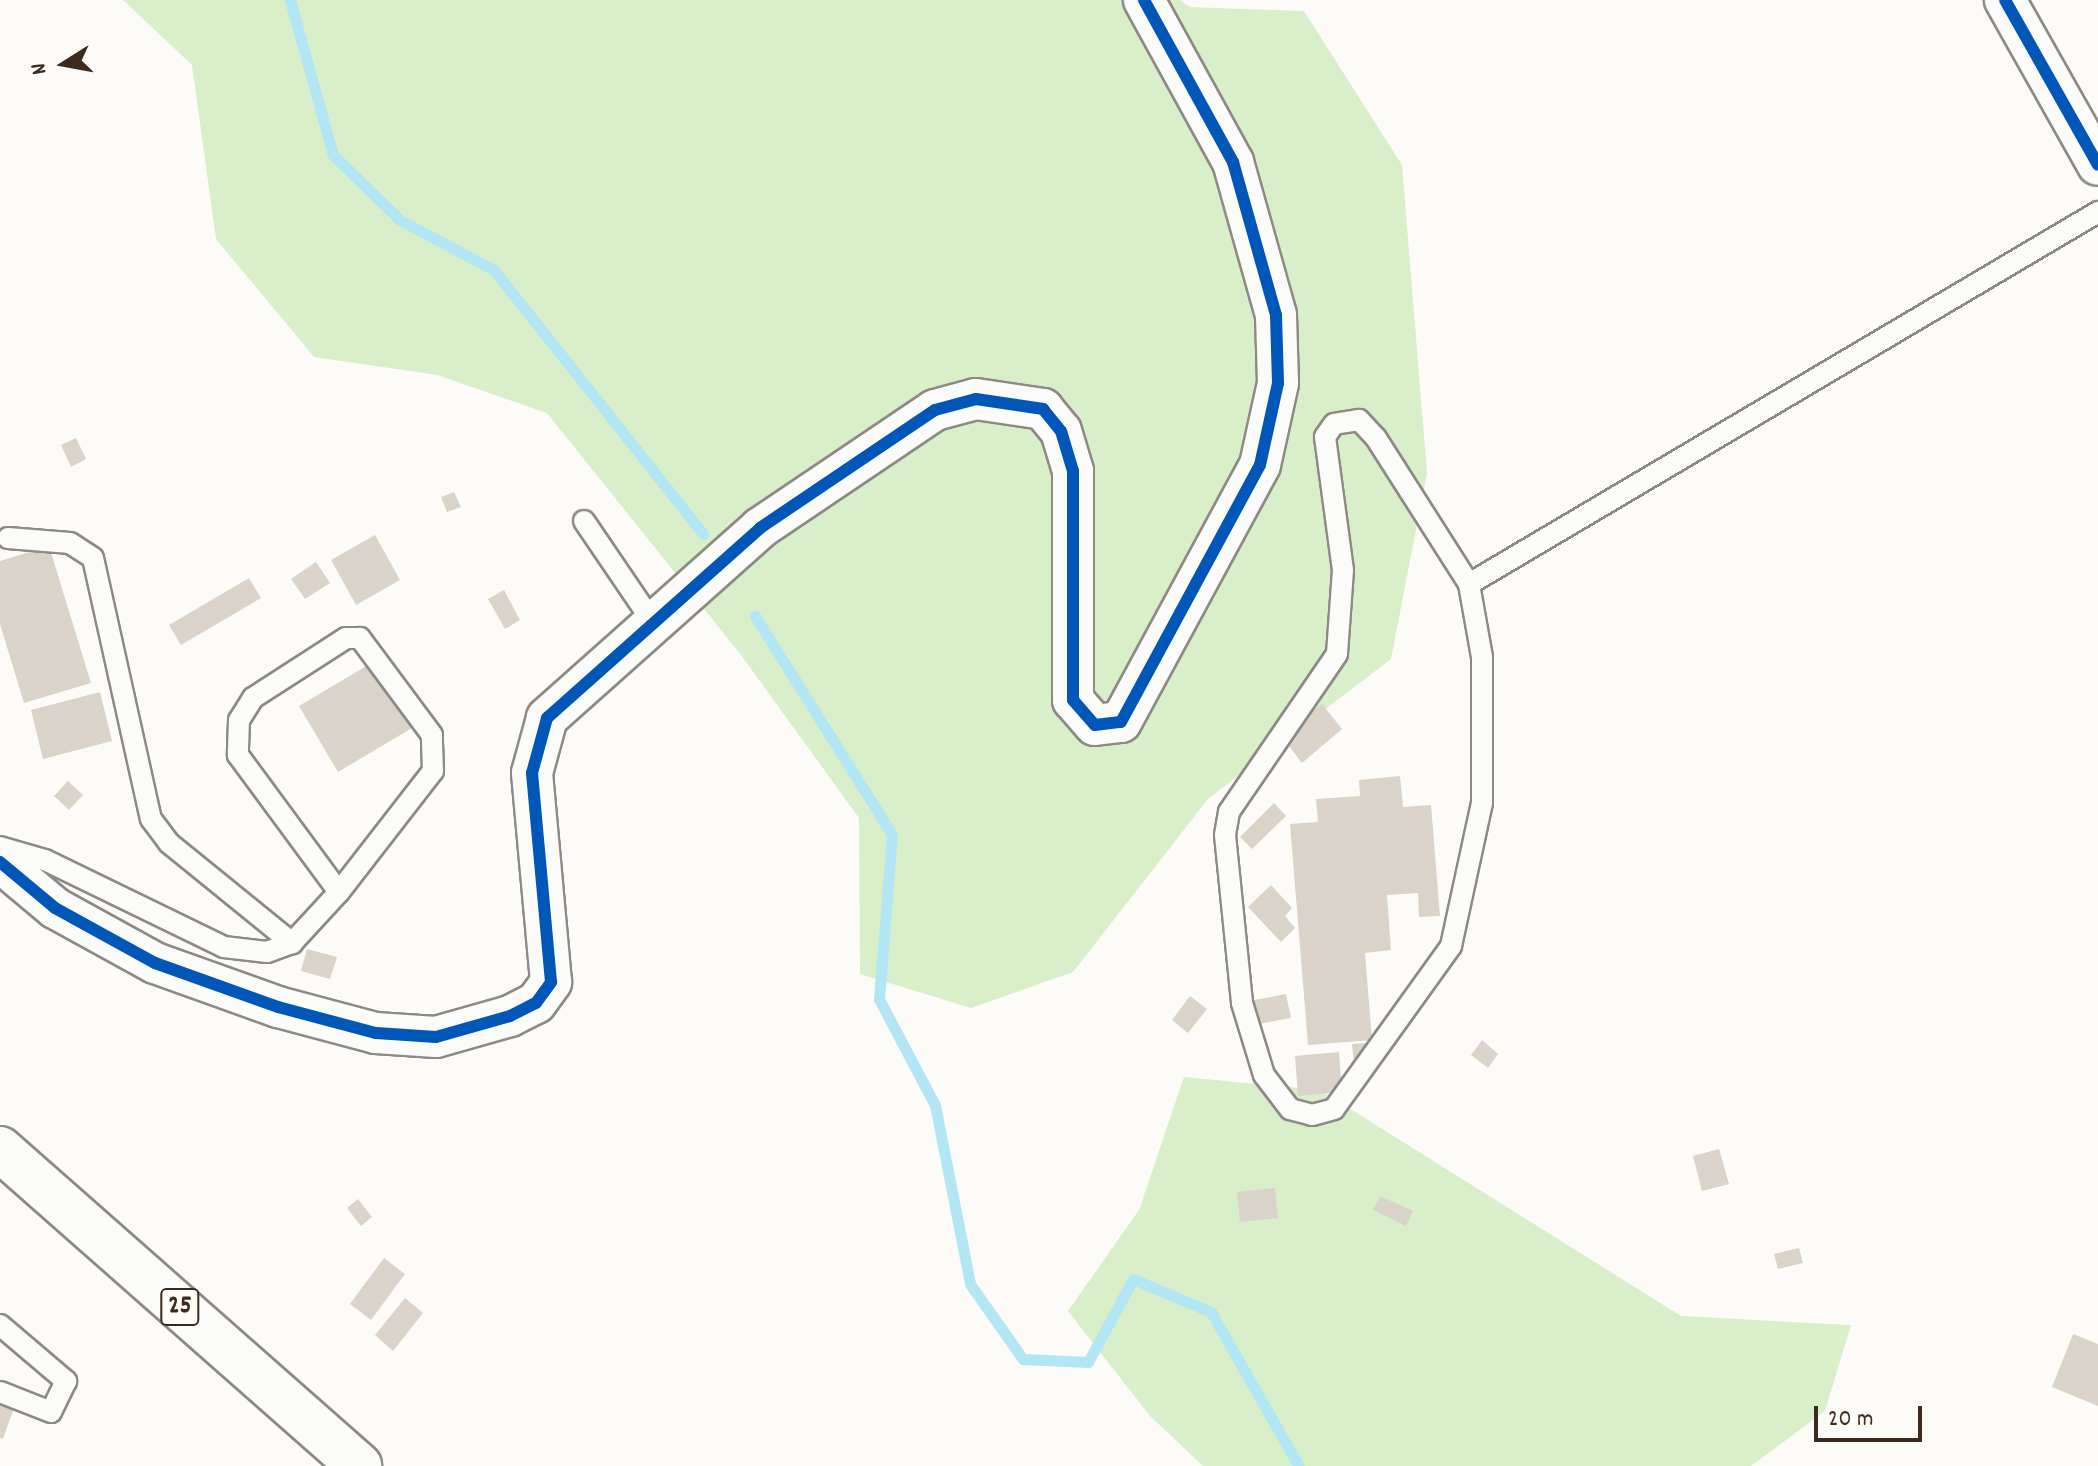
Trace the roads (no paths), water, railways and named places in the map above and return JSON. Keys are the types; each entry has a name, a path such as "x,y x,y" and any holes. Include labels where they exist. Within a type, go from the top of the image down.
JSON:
{"main road":[{"name":"25","path":"0,1149 359,1466"}],"street":[{"path":"0,862 55,908 155,963 278,1007 376,1033 436,1037 510,1016 536,1003 551,982 532,773 547,718 760,528 935,410 976,399 1020,401 1043,409 1061,431 1073,471 1073,700 1095,725 1131,713 1260,465 1278,383 1276,315 1254,222 1233,162 1144,0"},
{"path":"2005,0 2098,165"}],"lane":[{"path":"1469,584 2098,212"},
{"path":"1359,420 1376,438 1469,584 1482,657 1482,803 1451,946 1334,1109 1312,1115 1290,1109 1264,1075 1242,1003 1225,835 1229,812 1337,654 1343,570 1325,437 1334,424 1359,420"},
{"path":"584,521 654,624"},
{"path":"8,538 70,543 93,558 151,819 169,843 292,943"},
{"path":"0,847 45,860 224,947 267,952 292,943 339,892 433,771 435,748 360,638 346,638 253,698 239,720 238,755 339,892"},
{"path":"0,1325 66,1381 51,1412 0,1392"}],"waterway":[{"path":"290,0 333,155 400,220 494,270 703,534"},
{"path":"755,616 892,834 879,999 935,1105 970,1284 1023,1359 1088,1362 1133,1279 1211,1312 1299,1466"}]}
